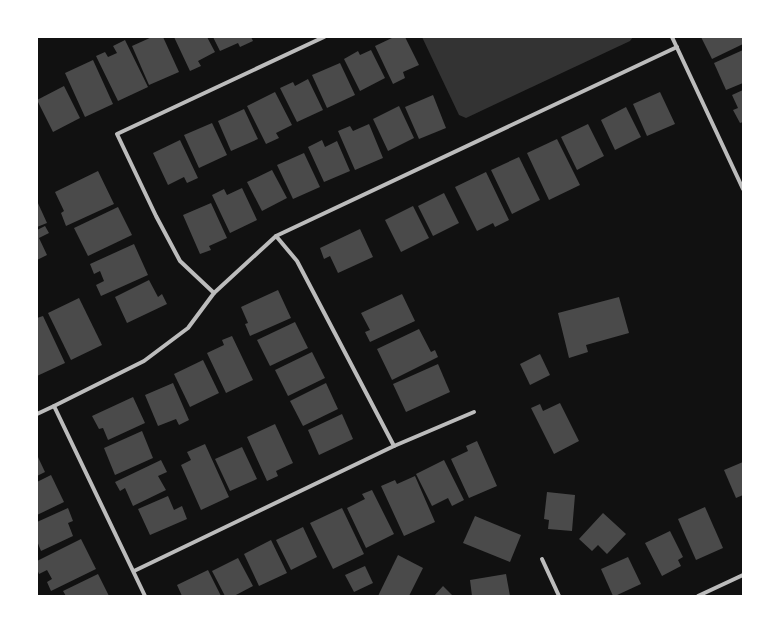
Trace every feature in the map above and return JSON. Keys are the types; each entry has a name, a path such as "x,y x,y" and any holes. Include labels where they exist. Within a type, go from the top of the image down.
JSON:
{"street":[{"path":"214,293 180,261 156,216 117,134 324,37"},
{"path":"672,37 743,189"},
{"path":"37,414 144,361 188,328 214,293 276,236 677,47"},
{"path":"276,236 297,261 394,446"},
{"path":"54,406 145,596"},
{"path":"134,571 394,446 474,412"},
{"path":"542,558 559,596"},
{"path":"698,596 743,575"}],"shaded area":[{"path":"422,37 633,37 630,41 466,118 459,115"}],"building":[{"path":"152,37 163,37 179,72 149,85 132,46"},
{"path":"174,37 207,37 215,52 198,61 201,66 190,71"},
{"path":"213,37 251,37 253,41 240,47 238,43 220,51"},
{"path":"394,37 405,37 419,65 403,72 405,78 393,84 375,46"},
{"path":"701,37 743,37 743,44 712,59"},
{"path":"125,40 148,87 118,101 96,56 105,52 108,57 117,53 113,46"},
{"path":"371,50 385,78 360,91 344,59 358,51 360,55"},
{"path":"743,50 743,83 726,90 714,63"},
{"path":"93,60 113,104 85,117 65,73"},
{"path":"340,63 355,95 327,108 312,75"},
{"path":"308,79 323,110 297,122 280,88 293,82 295,86"},
{"path":"64,86 80,118 53,132 37,100"},
{"path":"743,90 743,122 740,123 733,110 738,108 732,95"},
{"path":"275,92 292,125 276,133 279,138 266,144 247,106"},
{"path":"660,92 675,124 647,136 633,104"},
{"path":"433,95 446,128 419,139 405,107"},
{"path":"399,106 414,138 388,151 373,119"},
{"path":"626,107 641,137 615,150 601,120"},
{"path":"244,109 258,139 231,151 218,121"},
{"path":"212,123 227,155 199,168 184,135"},
{"path":"369,124 383,158 355,170 338,131 350,126 353,131"},
{"path":"588,124 604,156 577,170 561,137"},
{"path":"557,139 580,185 549,200 527,153"},
{"path":"180,140 198,178 187,183 184,177 168,185 153,153"},
{"path":"322,140 325,147 337,141 350,171 324,182 308,147"},
{"path":"304,153 320,187 293,199 277,165"},
{"path":"519,157 540,200 512,214 491,170"},
{"path":"272,170 287,198 262,211 247,182"},
{"path":"98,171 114,204 66,226 61,213 64,211 55,192"},
{"path":"486,172 509,220 495,227 493,223 477,231 455,187"},
{"path":"242,188 257,220 230,233 212,195 224,189 227,195"},
{"path":"444,193 459,223 433,236 418,206"},
{"path":"37,201 47,223 37,227"},
{"path":"211,203 227,238 209,246 211,250 200,254 183,215"},
{"path":"413,206 429,238 401,252 385,220"},
{"path":"118,207 132,235 88,256 74,228"},
{"path":"45,226 49,233 39,238 47,255 37,260 37,230"},
{"path":"360,229 373,257 338,273 330,256 324,259 320,248"},
{"path":"134,244 148,275 101,296 96,285 104,281 100,271 94,274 90,264"},
{"path":"149,280 158,297 162,294 167,304 127,323 115,297"},
{"path":"278,290 291,318 250,336 245,324 248,323 241,307"},
{"path":"402,294 415,321 370,342 365,332 370,330 361,313"},
{"path":"619,297 629,333 586,345 588,352 569,358 558,313"},
{"path":"79,298 102,345 71,360 48,313"},
{"path":"43,316 65,363 37,376 37,318"},
{"path":"295,322 308,348 270,366 257,340"},
{"path":"419,329 431,352 435,350 438,357 392,380 377,349"},
{"path":"232,336 253,380 226,393 207,353 224,345 222,340"},
{"path":"312,352 325,378 288,396 275,370"},
{"path":"540,354 550,375 530,385 520,364"},
{"path":"203,360 219,393 190,407 174,374"},
{"path":"438,364 450,392 406,412 393,384"},
{"path":"173,383 189,420 179,425 176,419 158,426 145,395"},
{"path":"326,383 338,409 303,426 290,401"},
{"path":"133,397 145,423 108,440 103,428 99,429 92,416"},
{"path":"560,403 579,441 554,454 531,408 540,404 543,411"},
{"path":"342,414 353,439 319,455 308,430"},
{"path":"275,424 293,463 276,471 278,476 267,481 247,437"},
{"path":"142,431 153,458 115,475 104,448"},
{"path":"477,441 497,486 469,498 451,459 468,451 466,446"},
{"path":"205,444 229,497 201,510 181,465 191,460 187,452"},
{"path":"242,447 257,479 230,491 215,459"},
{"path":"37,455 45,472 37,476"},
{"path":"161,460 167,472 158,476 166,490 133,506 125,488 120,491 115,482"},
{"path":"444,460 464,500 452,506 448,498 432,506 416,474"},
{"path":"743,462 743,495 736,498 724,470"},
{"path":"51,475 64,502 37,515 37,482"},
{"path":"415,476 435,522 404,536 381,486 395,480 397,484"},
{"path":"372,490 394,534 366,548 347,508 365,499 362,494"},
{"path":"547,492 575,495 572,531 548,529 549,520 544,519"},
{"path":"168,496 174,510 182,506 187,519 150,535 138,509"},
{"path":"705,507 723,548 696,560 678,519"},
{"path":"68,508 73,521 68,523 73,536 41,551 37,541 37,522"},
{"path":"342,508 364,554 333,569 310,523"},
{"path":"603,513 626,534 607,554 598,545 592,551 579,539"},
{"path":"475,516 521,535 510,562 463,543"},
{"path":"303,527 317,557 291,570 276,540"},
{"path":"670,531 683,557 678,560 681,566 662,576 645,543"},
{"path":"81,539 96,569 51,591 47,582 52,579 47,570 39,574 37,569 37,561"},
{"path":"271,540 287,573 259,586 244,554"},
{"path":"398,555 423,568 409,596 378,596"},
{"path":"628,557 641,584 613,596 601,569"},
{"path":"238,558 253,586 234,596 225,596 212,571"},
{"path":"365,566 373,583 354,592 345,575"},
{"path":"208,570 221,596 182,596 177,585"},
{"path":"98,574 109,596 66,596 63,591"},
{"path":"506,574 510,596 472,596 470,580"},
{"path":"443,586 453,596 434,596"}]}
